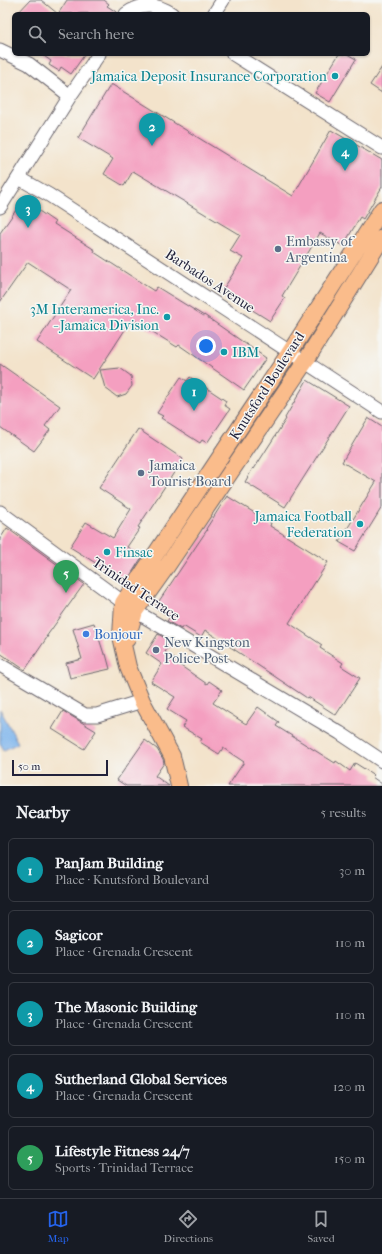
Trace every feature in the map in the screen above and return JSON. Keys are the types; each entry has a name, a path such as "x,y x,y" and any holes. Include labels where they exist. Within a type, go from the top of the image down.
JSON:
{"main road":[{"name":"Knutsford Boulevard","path":"129,607 382,209"},
{"name":"Knutsford Boulevard","path":"129,607 176,553 305,362 382,238"},
{"path":"129,607 121,636 128,667 142,701 172,756 179,786"}],"street":[{"path":"215,12 223,0"},
{"path":"129,12 136,7 150,5 170,12"},
{"path":"0,50 12,56"},
{"path":"12,56 29,64 70,96"},
{"path":"0,207 70,96 98,56"},
{"path":"236,56 382,148"},
{"name":"Barbados Avenue","path":"19,178 55,199 382,412"},
{"name":"Trinidad Terrace","path":"0,512 129,607 340,733 382,761"},
{"path":"0,665 85,715 97,715 142,701"}],"water":[{"path":"0,709 18,743 4,750 0,743"}],"building":[{"path":"30,0 41,0 56,12 19,12"},
{"path":"67,0 104,0 109,4 107,6 116,12 59,12"},
{"path":"44,56 84,56 71,74 61,67 59,71 49,65 51,61"},
{"name":"Jamaica Deposit Insurance Corporation","path":"338,56 351,56 356,59 330,102 315,93"},
{"path":"382,67 382,93 370,85"},
{"path":"111,84 293,196 331,130 382,160 382,187 363,219 360,217 343,246 320,233 282,296 285,298 270,321 222,291 243,258 230,251 240,235 133,171 124,186 104,174 113,159 78,138"},
{"path":"23,200 55,222 54,224 95,250 94,252 154,291 157,287 204,315 266,358 244,390 179,345 177,347 132,319 93,379 37,342 71,290 28,262 0,302 0,233"},
{"path":"0,364 60,406 45,426 50,430 34,451 0,427"},
{"path":"120,368 131,376 132,386 126,394 117,397 105,388 100,370"},
{"path":"181,377 187,381 190,377 226,401 224,405 230,409 207,443 202,440 200,443 161,418 163,416 157,413"},
{"path":"307,380 349,406 285,507 245,482 286,419 285,418"},
{"path":"368,418 382,427 382,507 355,551 339,542 376,482 342,462"},
{"path":"138,429 183,459 138,527 140,528 127,547 142,557 126,582 70,547 86,522 113,538 131,509 99,488"},
{"path":"227,496 271,523 270,526 328,562 289,623 322,645 320,648 343,663 341,666 360,678 336,715 308,697 307,698 205,630 201,637 183,626 181,629 167,621 170,617 155,607 207,530 206,529"},
{"path":"7,528 84,584 46,637 48,636 25,670 0,653 0,539"},
{"path":"94,623 110,669 70,678 66,663 82,659 73,629"},
{"path":"158,634 172,642 165,652 179,662 178,664 207,684 209,681 222,690 213,703 246,724 258,707 279,722 276,726 335,763 336,761 350,771 355,763 374,775 372,777 382,784 382,786 228,786 244,762 223,748 219,754 200,742 202,739 182,727 186,721 167,709 175,697 151,682 162,664 146,653"},
{"path":"63,711 96,731 84,749 52,729"},
{"path":"145,740 157,749 163,759 164,763 155,776 169,786 126,786 117,780"}],"place":[{"name":"Jamaica Deposit Insurance Corporation","path":"335,76"},
{"name":"Sagicor","path":"152,146"},
{"name":"Sutherland Global Services","path":"345,171"},
{"name":"The Masonic Building","path":"28,228"},
{"name":"Embassy of Argentina","path":"278,249"},
{"name":"3M Interamerica, Inc. - Jamaica Division","path":"167,317"},
{"name":"IBM","path":"224,352"},
{"name":"PanJam Building","path":"194,411"},
{"name":"Jamaica Tourist Board","path":"141,473"},
{"name":"Jamaica Football Federation","path":"360,524"},
{"name":"Finsac","path":"107,552"},
{"name":"Lifestyle Fitness 24/7","path":"66,593"},
{"name":"Bonjour","path":"86,634"},
{"name":"New Kingston Police Post","path":"156,650"}]}
